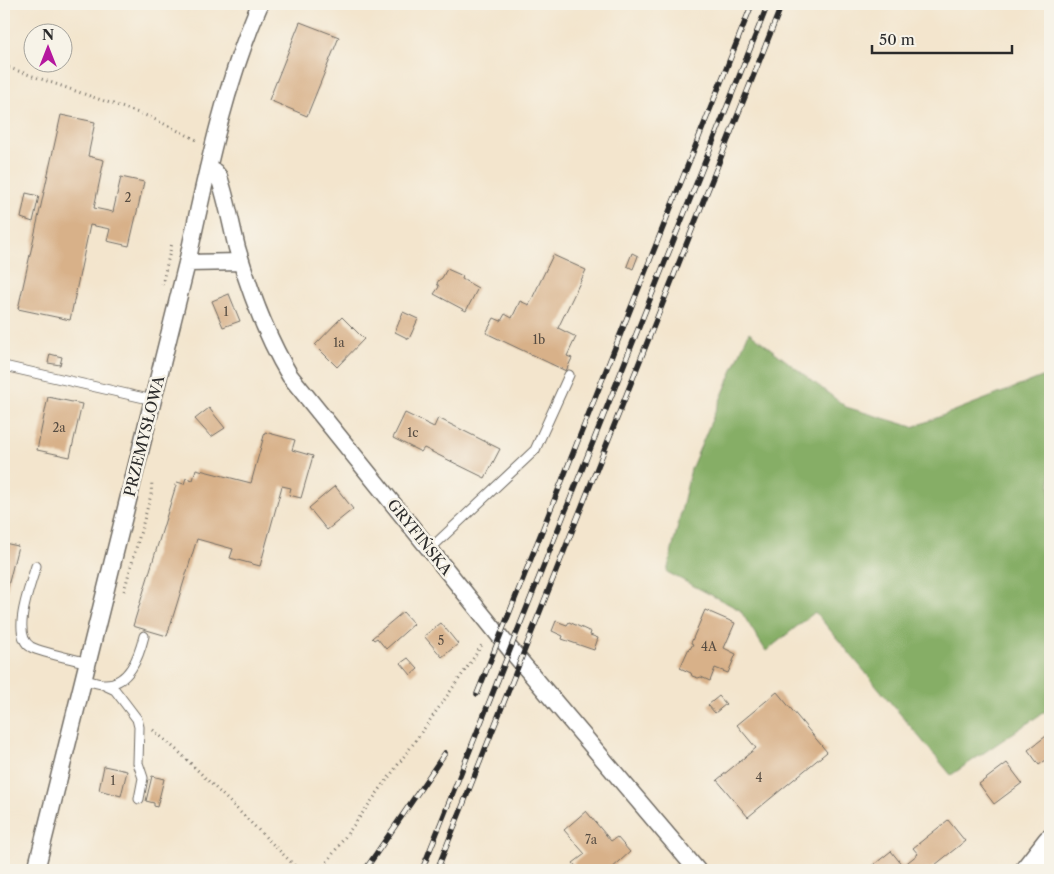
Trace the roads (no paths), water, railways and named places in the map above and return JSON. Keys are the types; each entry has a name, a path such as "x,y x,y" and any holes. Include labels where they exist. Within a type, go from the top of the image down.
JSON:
{"main road":[{"path":"1029,870 1050,842"}],"street":[{"name":"PRZEMYSŁOWA","path":"36,870 153,400 213,147 235,68 260,4"},
{"name":"GRYFIŃSKA","path":"208,168 215,172 221,184 241,262 268,334 290,376 493,626 697,870"},
{"path":"186,263 241,262"}],"lane":[{"path":"4,366 153,400"},
{"path":"430,549 535,450 569,375"},
{"path":"36,566 22,620 22,630 25,639 33,647 88,663"},
{"path":"102,684 121,679 130,671 144,636"},
{"path":"83,679 115,690 135,715 139,727 138,763 143,778 139,799"}],"railway":[{"path":"477,694 752,4"},
{"path":"422,870 768,4"},
{"path":"437,870 782,4"},
{"path":"365,870 445,753"}]}
